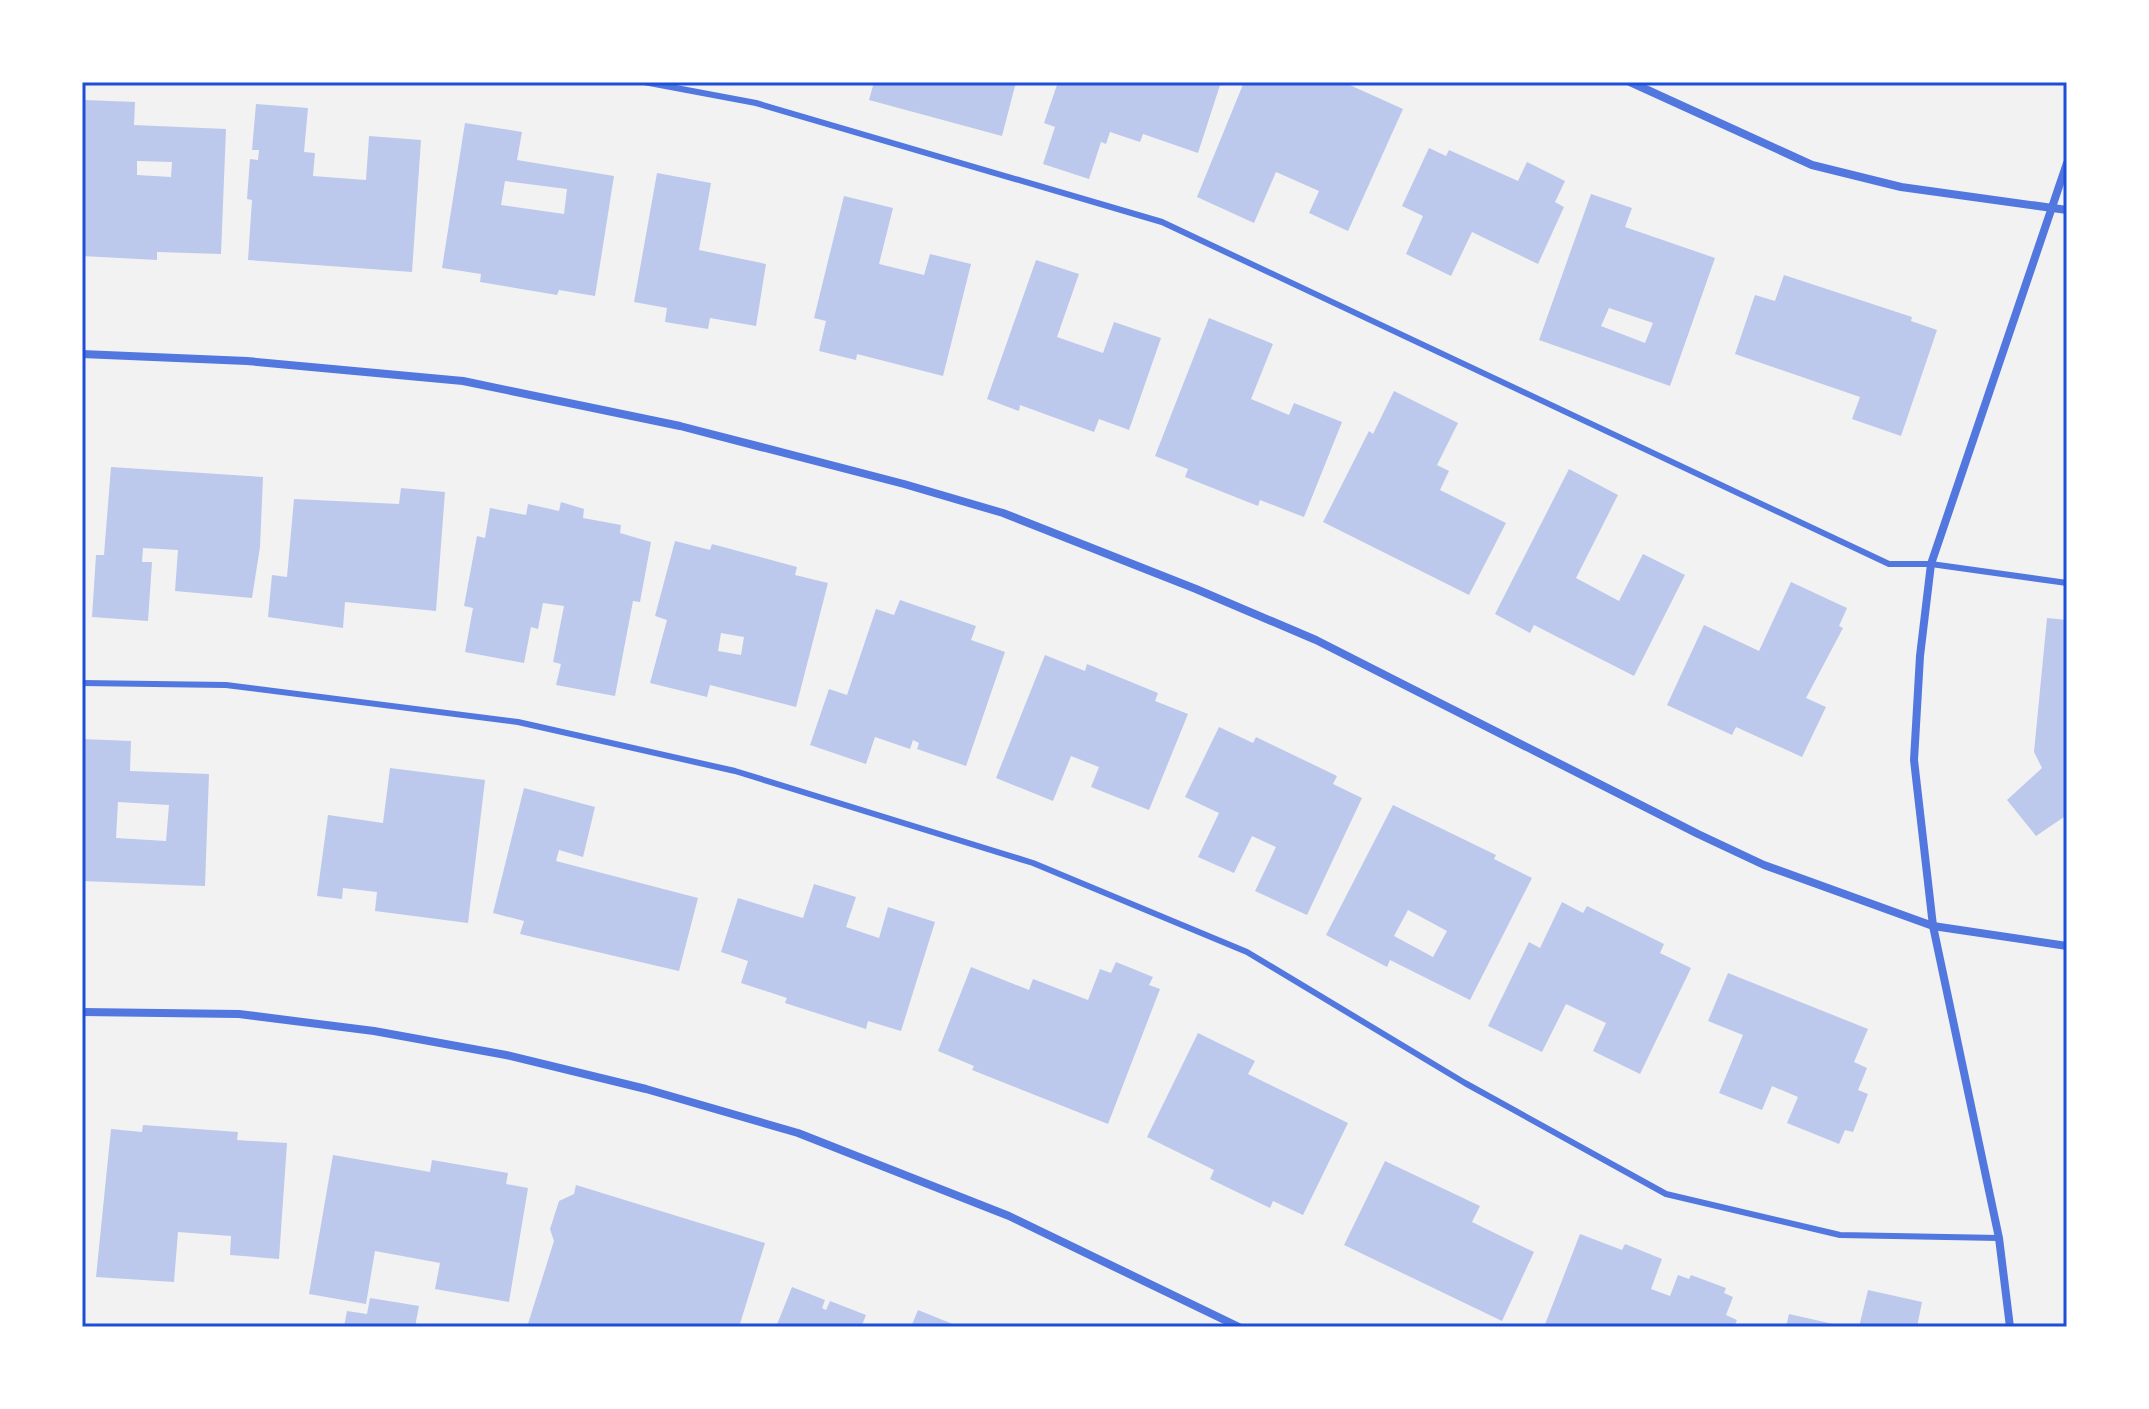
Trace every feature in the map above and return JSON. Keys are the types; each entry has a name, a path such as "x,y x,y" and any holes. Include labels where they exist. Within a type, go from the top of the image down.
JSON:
{"street":[{"path":"1630,82 1812,165 1901,187 2067,210"},
{"path":"2010,1327 1999,1238 1933,926 1914,760 1920,656 1931,564 2067,163"},
{"path":"82,354 247,361 463,381 680,426 1003,513 1316,640 1764,865 1933,926 2067,946"},
{"path":"82,1012 239,1014 374,1031 506,1055 646,1089 798,1133 1009,1216 1239,1327"}],"lane":[{"path":"644,82 756,103 1162,222 1889,564 1931,564 2067,583"},
{"path":"82,683 226,685 518,722 735,771 1033,863 1247,952 1465,1083 1666,1194 1840,1235 1999,1238"}],"building":[{"path":"874,82 1016,82 1002,136 869,100"},
{"path":"1058,82 1221,82 1198,153 1143,134 1140,142 1110,132 1106,144 1101,142 1089,179 1043,164 1055,127 1044,123"},
{"path":"1244,82 1298,82 1304,85 1306,82 1343,82 1403,109 1348,231 1309,213 1319,191 1276,172 1254,223 1197,197"},
{"path":"85,100 135,102 134,125 226,129 221,254 157,252 157,260 82,256","holes":["137,161 172,162 171,177 137,175"]},
{"path":"256,104 308,108 304,152 315,153 313,176 366,180 369,136 421,140 412,272 248,260 252,200 247,199 250,159 258,160 259,150 252,150"},
{"path":"465,123 522,132 517,160 614,176 595,296 559,290 557,295 480,282 481,274 442,268","holes":["505,181 567,189 564,214 501,205"]},
{"path":"1429,148 1446,156 1449,150 1518,181 1527,162 1565,181 1555,202 1564,207 1538,264 1472,232 1451,276 1406,254 1423,216 1402,206"},
{"path":"657,173 711,183 699,250 766,264 756,326 710,318 708,329 665,322 667,308 634,302"},
{"path":"1591,194 1632,208 1625,227 1715,258 1670,386 1539,340","holes":["1609,308 1653,323 1645,343 1601,326"]},
{"path":"844,196 893,208 879,264 924,275 930,254 971,264 943,376 857,354 856,360 819,351 826,321 814,318"},
{"path":"1036,260 1079,274 1057,337 1103,353 1114,322 1161,338 1129,430 1099,419 1094,432 1020,405 1019,411 987,399"},
{"path":"1784,275 1912,317 1911,321 1937,330 1901,436 1852,419 1860,397 1735,354 1755,295 1775,301"},
{"path":"1209,318 1273,344 1251,399 1289,415 1294,403 1342,422 1304,517 1260,500 1258,506 1185,477 1188,469 1155,456"},
{"path":"1394,391 1458,423 1437,465 1449,471 1440,490 1506,523 1469,595 1323,522 1369,431 1373,434"},
{"path":"111,467 263,477 260,547 252,598 175,591 178,550 143,548 142,562 152,562 148,621 92,617 96,555 104,555"},
{"path":"1569,469 1618,495 1576,578 1619,601 1643,554 1685,575 1634,676 1534,625 1530,633 1495,614"},
{"path":"401,488 445,492 436,611 345,602 343,628 268,617 272,575 287,577 294,499 399,504"},
{"path":"561,502 584,509 583,518 621,525 620,533 651,542 640,602 633,601 615,696 556,685 561,664 553,662 564,606 543,603 538,629 531,627 524,663 465,652 473,608 464,606 477,536 485,538 490,508 526,515 528,504 559,511"},
{"path":"675,541 710,550 712,544 797,567 795,575 828,583 796,707 710,685 707,697 650,683 667,620 655,616","holes":["721,633 744,637 741,655 718,651"]},
{"path":"1791,582 1847,608 1839,626 1843,628 1806,698 1826,707 1802,757 1736,727 1732,735 1667,705 1704,625 1759,651"},
{"path":"900,600 976,626 971,640 1005,652 966,766 917,749 919,743 913,740 910,749 875,737 866,764 810,745 829,689 847,695 876,609 894,615"},
{"path":"2047,618 2067,620 2067,817 2036,836 2007,800 2042,768 2034,752"},
{"path":"1045,655 1085,671 1087,664 1158,693 1155,701 1188,714 1149,810 1091,787 1099,767 1071,756 1053,801 996,778"},
{"path":"1219,727 1253,743 1256,737 1337,776 1333,784 1362,798 1307,915 1255,891 1276,847 1252,836 1234,873 1198,857 1219,813 1185,797"},
{"path":"82,739 131,741 130,771 209,774 205,886 82,881","holes":["118,802 169,805 166,841 116,838"]},
{"path":"390,768 485,780 468,923 375,911 377,892 343,888 342,899 317,896 328,815 383,823"},
{"path":"524,788 595,807 583,857 559,850 556,861 698,898 679,971 520,934 524,921 493,913"},
{"path":"1393,805 1496,855 1494,859 1532,878 1470,1000 1390,960 1387,967 1326,935","holes":["1408,910 1447,931 1433,957 1394,936"]},
{"path":"814,884 856,897 846,927 879,938 888,907 935,922 901,1031 868,1021 866,1029 785,1003 787,998 741,983 748,961 721,952 738,898 803,918"},
{"path":"1562,902 1583,913 1587,906 1664,944 1660,953 1691,968 1640,1074 1593,1051 1606,1023 1566,1004 1542,1052 1488,1026 1529,942 1540,948"},
{"path":"1116,962 1153,977 1149,985 1160,989 1108,1124 972,1070 974,1066 938,1051 971,967 1029,990 1033,979 1088,1000 1100,969 1111,973"},
{"path":"1728,973 1868,1029 1854,1062 1867,1068 1858,1090 1868,1094 1853,1132 1845,1130 1839,1144 1787,1123 1798,1097 1772,1086 1762,1110 1719,1093 1743,1035 1708,1021"},
{"path":"1198,1033 1255,1061 1248,1074 1348,1123 1303,1215 1273,1201 1270,1208 1210,1179 1214,1170 1147,1137"},
{"path":"143,1125 238,1132 237,1140 287,1143 279,1259 230,1255 231,1236 178,1232 174,1282 96,1277 111,1129 142,1132"},
{"path":"333,1155 430,1172 432,1160 508,1173 506,1184 528,1188 509,1302 435,1289 440,1263 375,1251 366,1304 309,1294"},
{"path":"1385,1161 1480,1206 1472,1222 1534,1252 1502,1321 1344,1245"},
{"path":"576,1185 765,1243 739,1327 527,1327 554,1241 550,1229 559,1201 574,1194"},
{"path":"1580,1234 1622,1250 1625,1244 1662,1259 1651,1289 1670,1296 1678,1275 1689,1279 1691,1275 1726,1288 1724,1293 1733,1297 1726,1315 1737,1320 1734,1327 1544,1327"},
{"path":"792,1287 825,1300 822,1308 826,1310 830,1301 866,1315 862,1325 867,1327 776,1327"},
{"path":"1868,1290 1922,1302 1917,1327 1859,1327"},
{"path":"370,1298 419,1306 415,1327 344,1327 347,1311 367,1314"},
{"path":"918,1310 960,1327 911,1327"},
{"path":"1789,1314 1842,1326 1842,1327 1786,1327"}]}
